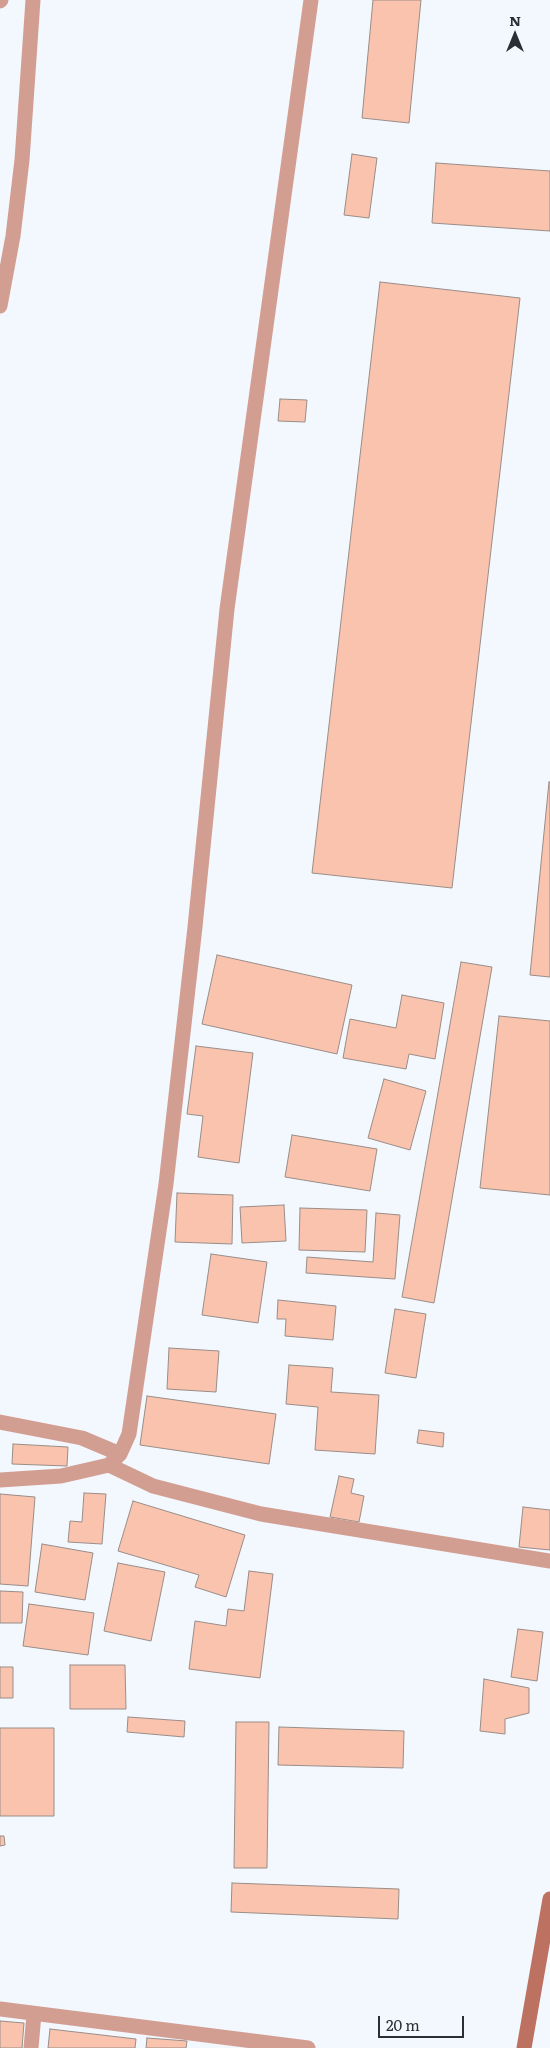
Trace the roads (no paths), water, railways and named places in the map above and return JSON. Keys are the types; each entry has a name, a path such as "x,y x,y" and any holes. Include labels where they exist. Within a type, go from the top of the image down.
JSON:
{"street":[{"path":"0,306 13,236 21,169 33,0"},
{"path":"0,1480 61,1476 109,1465 120,1454 129,1434 166,1184 195,927 227,609 311,0"},
{"path":"0,1422 82,1438 120,1454"},
{"path":"109,1465 153,1486 261,1514 550,1561"},
{"path":"524,2048 550,1898"},
{"path":"0,2009 308,2048"},
{"path":"31,2048 34,2014"}]}
